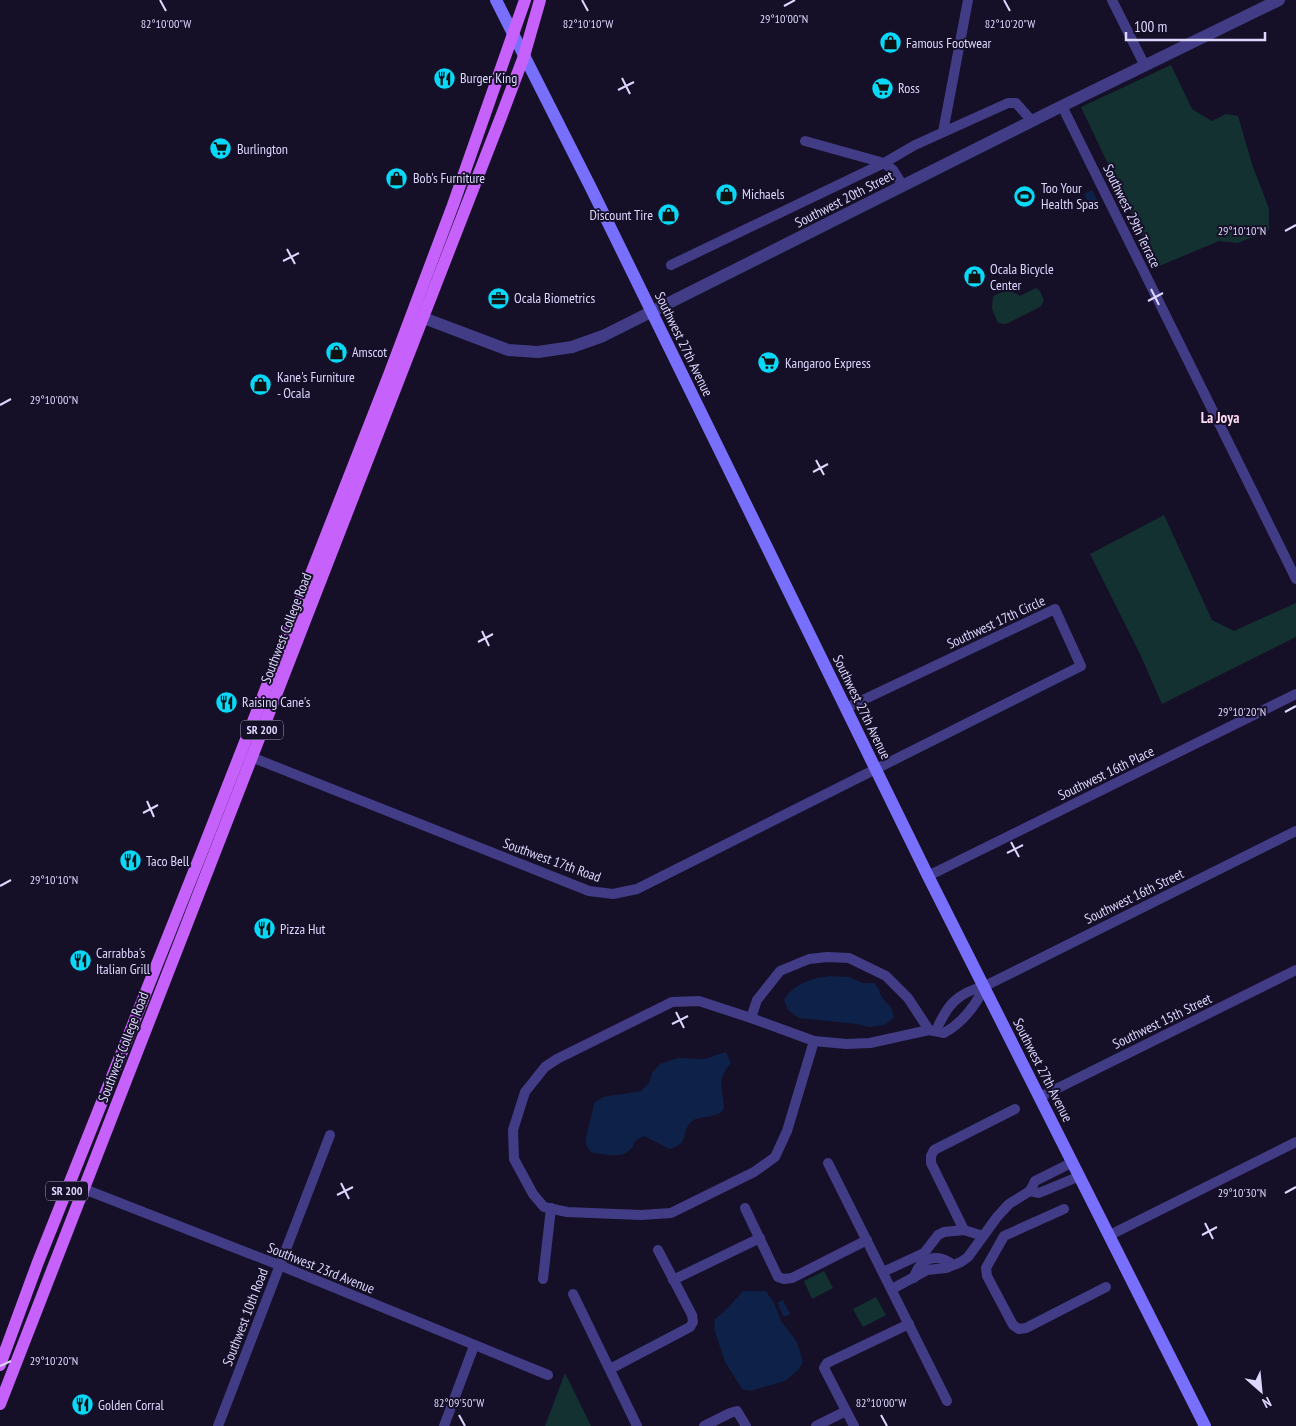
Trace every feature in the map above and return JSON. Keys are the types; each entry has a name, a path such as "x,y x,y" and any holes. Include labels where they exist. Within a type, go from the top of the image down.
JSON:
{"main road":[{"name":"Southwest 27th Avenue","path":"496,0 928,876 1205,1426"},
{"name":"Southwest College Road","path":"417,316 453,205 525,0"},
{"name":"Southwest College Road","path":"0,1404 84,1189 389,375 417,316 524,56 540,0"},
{"name":"Southwest College Road","path":"0,1365 38,1262 246,755"}],"street":[{"path":"943,132 968,0"},
{"path":"1112,0 1145,66"},
{"name":"Southwest 20th Street","path":"417,316 508,350 538,352 572,348 652,313 1062,106 1279,0"},
{"path":"671,265 884,162 915,145 1008,103 1016,103 1032,121"},
{"name":"Southwest 29th Terrace","path":"1062,106 1296,579"},
{"path":"805,141 884,162 893,170 903,186"},
{"name":"Southwest 17th Circle","path":"846,708 1055,609 1069,637 1082,666 876,769"},
{"name":"Southwest 16th Place","path":"928,876 1296,694"},
{"name":"Southwest 17th Road","path":"246,755 589,891 613,894 637,889 876,769"},
{"name":"Southwest 16th Street","path":"932,1030 956,999 968,990 985,986 1296,831"},
{"path":"751,1018 756,1000 780,971 810,959 826,957 849,958 886,976 908,998 932,1030"},
{"name":"Southwest 15th Street","path":"1040,1097 1296,970"},
{"path":"814,1041 787,1131 775,1157 754,1172 671,1213 641,1215 567,1212 544,1206 533,1194 514,1159 513,1130 525,1092 545,1067 637,1018 672,1002 699,1001 814,1041 846,1044 870,1043 932,1030 944,1034 953,1028 978,1002 985,986"},
{"path":"948,1009 961,1019"},
{"path":"964,1230 931,1163 931,1156 934,1150 1014,1109"},
{"name":"Southwest 10th Road","path":"218,1426 330,1135"},
{"path":"1110,1235 1296,1142"},
{"path":"892,1289 926,1270 961,1262 968,1257 1009,1204 1030,1191 1035,1180 1073,1162"},
{"path":"828,1164 947,1401"},
{"path":"1030,1191 1039,1193 1080,1176"},
{"name":"Southwest 23rd Avenue","path":"84,1189 279,1265 548,1375"},
{"path":"543,1279 552,1208"},
{"path":"745,1208 778,1277 784,1279 792,1278 867,1240"},
{"path":"1064,1209 1004,1236 986,1268 987,1276 1013,1325 1019,1329 1026,1328 1106,1287"},
{"path":"991,1225 1004,1236"},
{"path":"883,1272 926,1251 940,1234 949,1230 964,1230 983,1236"},
{"path":"674,1280 760,1238"},
{"path":"610,1369 690,1327 693,1322 692,1315 658,1250"},
{"path":"573,1294 637,1426"},
{"path":"854,1426 824,1368 827,1363 909,1324"},
{"path":"444,1426 474,1346"},
{"path":"704,1426 738,1411 746,1426"},
{"path":"816,1426 846,1411"}],"green space":[{"path":"1171,65 1192,109 1212,121 1226,114 1238,116 1252,164 1269,209 1269,230 1238,243 1219,241 1157,267 1081,107"},
{"path":"1036,288 1040,291 1044,301 1040,307 1006,324 998,323 992,309 993,296 1000,293 1013,292 1020,296"},
{"path":"1164,515 1212,620 1234,631 1296,603 1296,637 1162,704 1140,654 1090,554"},
{"path":"824,1271 833,1288 812,1299 804,1281"},
{"path":"876,1297 886,1315 863,1327 853,1309"},
{"path":"565,1373 591,1426 545,1426"}],"water":[{"path":"1092,190 1100,205 1092,209 1084,194"},
{"path":"830,976 849,977 863,983 874,983 891,1008 894,1018 884,1025 869,1027 799,1018 788,1010 784,1000 792,990 810,980"},
{"path":"726,1052 731,1063 723,1074 721,1084 724,1109 716,1115 699,1118 691,1122 686,1130 683,1141 676,1147 670,1149 644,1136 636,1141 630,1150 622,1154 600,1154 591,1152 588,1148 586,1137 594,1103 603,1097 641,1091 649,1083 652,1073 660,1064 678,1058 704,1059"},
{"path":"743,1291 766,1291 775,1305 781,1321 797,1342 803,1362 799,1369 785,1381 750,1391 742,1389 725,1362 714,1329 715,1319"},
{"path":"783,1300 790,1314 784,1317 777,1303"}],"place":[{"name":"Famous Footwear","path":"890,43"},
{"name":"Burger King","path":"444,78"},
{"name":"Ross","path":"882,88"},
{"name":"Burlington","path":"221,149"},
{"name":"Bob's Furniture","path":"397,178"},
{"name":"Michaels","path":"726,194"},
{"name":"Too Your Health Spas","path":"1025,196"},
{"name":"Discount Tire","path":"669,215"},
{"name":"Ocala Bicycle Center","path":"974,277"},
{"name":"Ocala Biometrics","path":"498,298"},
{"name":"Amscot","path":"336,352"},
{"name":"Kangaroo Express","path":"769,363"},
{"name":"Kane's Furniture - Ocala","path":"261,385"},
{"name":"Raising Cane's","path":"226,702"},
{"name":"Taco Bell","path":"130,861"},
{"name":"Pizza Hut","path":"264,929"},
{"name":"Carrabba's Italian Grill","path":"80,961"},
{"name":"Golden Corral","path":"82,1405"}],"district":[{"name":"La Joya","path":"1220,418"}]}
